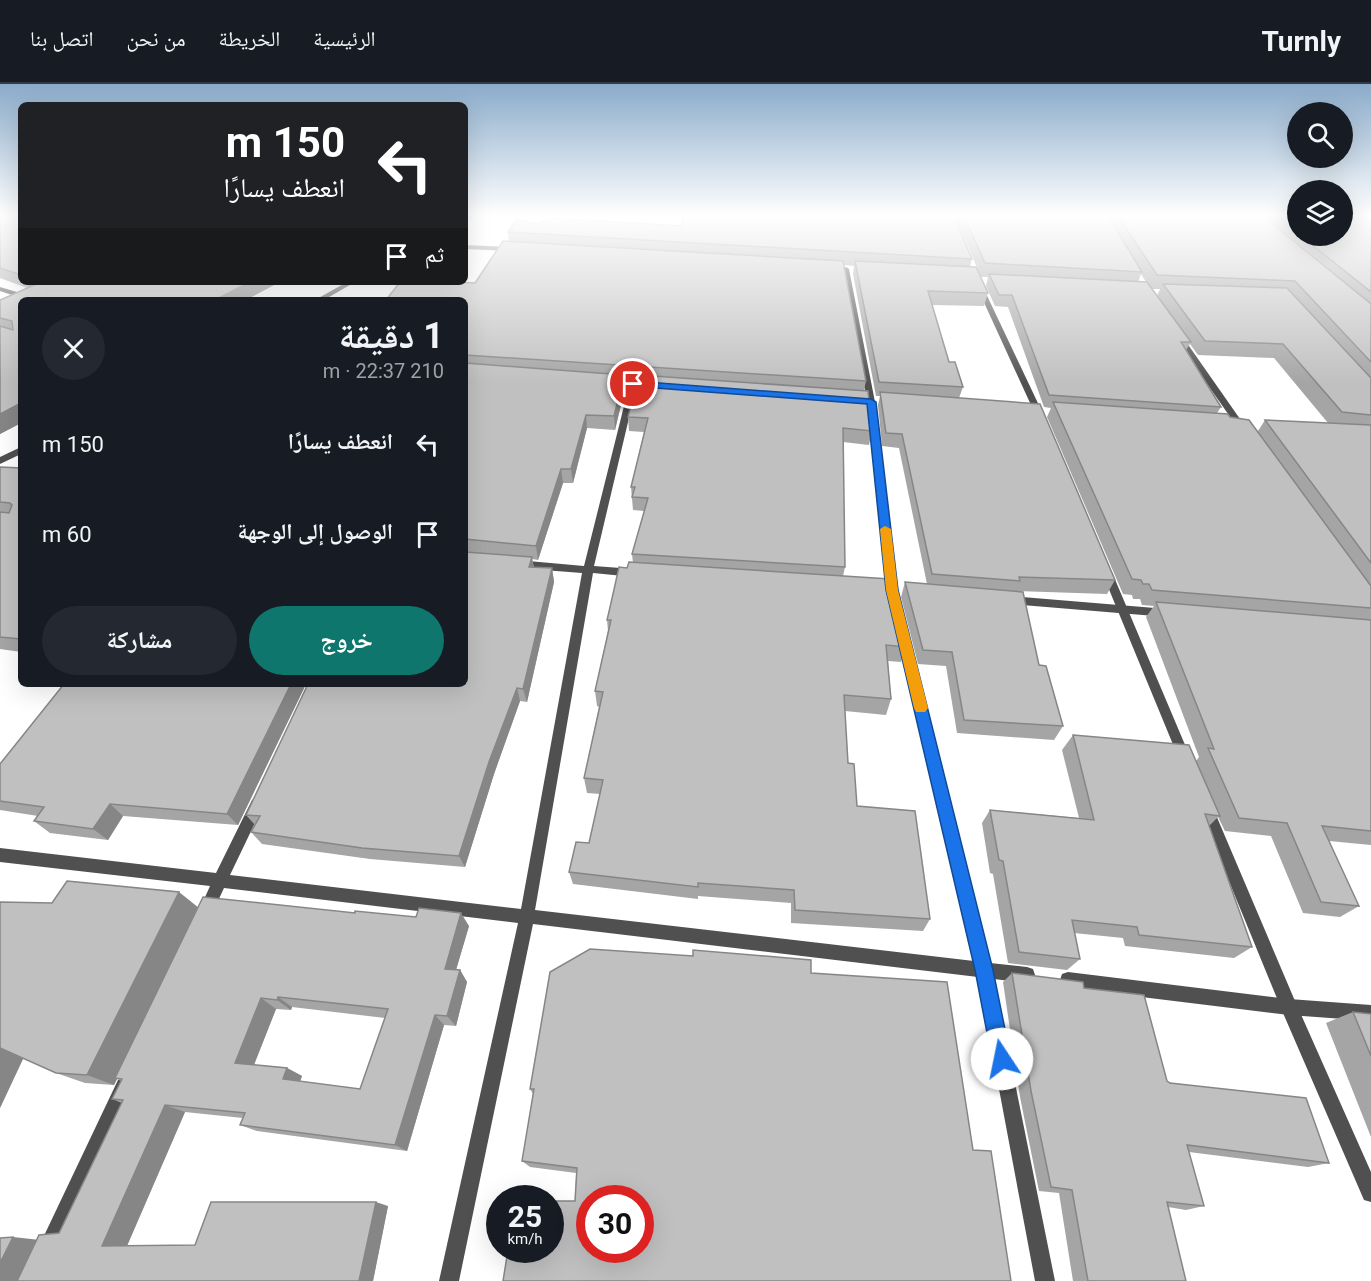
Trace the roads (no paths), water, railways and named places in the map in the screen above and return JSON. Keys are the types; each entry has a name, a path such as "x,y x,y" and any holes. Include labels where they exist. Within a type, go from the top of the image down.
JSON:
{"street":[{"path":"846,272 871,402 892,590 984,970 1045,1281"},
{"path":"981,280 1047,433"},
{"path":"324,297 346,285"},
{"path":"0,289 24,297 33,293"},
{"path":"8,304 18,300"},
{"path":"1174,331 1247,435"},
{"path":"449,1281 527,915 588,570 633,384"},
{"path":"1228,425 1252,426"},
{"path":"0,462 18,452"},
{"path":"1099,554 1192,775"},
{"path":"510,563 647,574"},
{"path":"996,599 1182,614"},
{"path":"200,923 265,787"},
{"path":"1201,797 1289,1007 1371,1193"},
{"path":"0,855 527,915 1289,1007 1371,1013"},
{"path":"43,1259 129,1075"}]}
